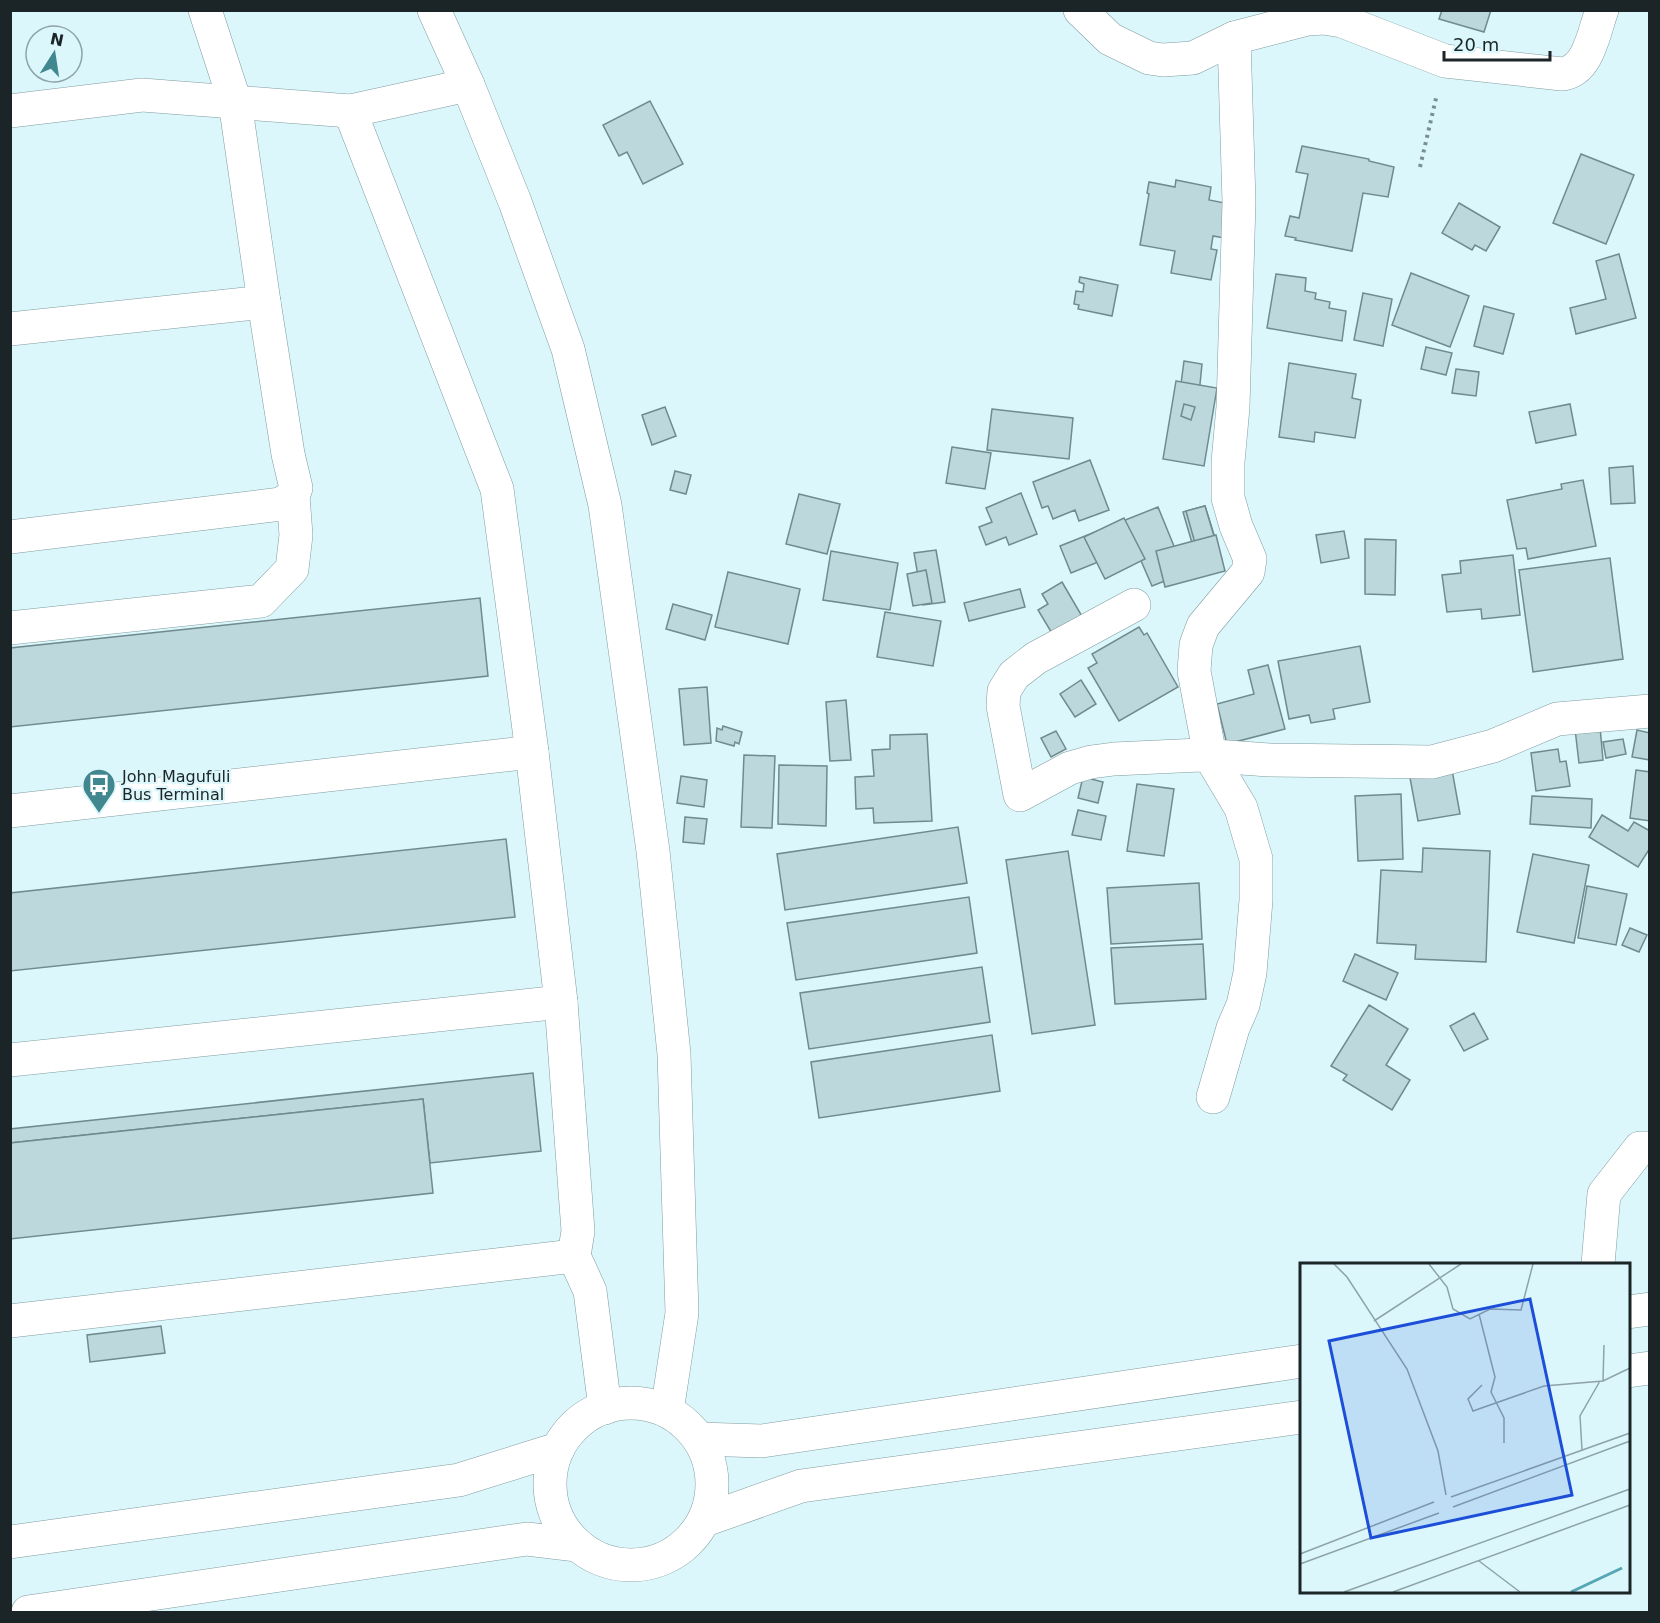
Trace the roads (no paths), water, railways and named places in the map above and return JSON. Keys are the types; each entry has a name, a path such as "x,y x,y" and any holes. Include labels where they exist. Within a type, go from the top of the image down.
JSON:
{"street":[{"path":"10,537 281,504 292,496 296,488 288,454 235,102 205,10"},
{"path":"434,10 468,85 515,202 568,349 605,505 653,851 674,1054 682,1313 667,1412"},
{"path":"1080,10 1110,39 1149,58 1163,60 1193,57 1234,38 1307,19 1324,18 1342,21 1445,61 1562,74 1570,73 1584,60 1602,10"},
{"path":"1213,1097 1233,1028 1243,1005 1250,973 1256,900 1256,859 1241,808 1210,756 1194,671 1196,645 1203,626 1248,572 1250,560 1236,526 1228,498 1239,202 1234,38"},
{"path":"10,111 142,95 350,111 468,85"},
{"path":"350,111 497,489 532,752 561,1002 578,1231 574,1256 590,1291 605,1408"},
{"path":"10,329 264,302"},
{"path":"10,628 261,601 292,569 296,535 292,496"},
{"path":"1134,605 1036,658 1014,675 1004,691 1003,706 1020,795 1070,768 1091,762 1114,759 1210,756 1313,761 1432,762 1493,746 1557,719 1650,711"},
{"path":"10,811 532,752"},
{"path":"10,1060 561,1002"},
{"path":"1598,1263 1604,1194 1640,1148 1650,1148"},
{"path":"10,1322 574,1256"},
{"path":"1630,1312 1650,1309"},
{"path":"699,1439 762,1441 1300,1361"},
{"path":"1630,1371 1650,1368"},
{"path":"626,1404 647,1405 667,1412 685,1424 699,1439 708,1458 713,1479 711,1500 705,1520 692,1538 677,1552 657,1561 637,1565 616,1563 596,1557 578,1545 564,1530 554,1510 550,1490 552,1468 558,1449 570,1431 586,1417 605,1408 626,1404"},
{"path":"705,1520 801,1486 1300,1417"},
{"path":"10,1542 459,1480 558,1449"},
{"path":"28,1612 527,1539 578,1545"}],"place":[{"name":"John Magufuli Bus Terminal","path":"99,814"}]}
